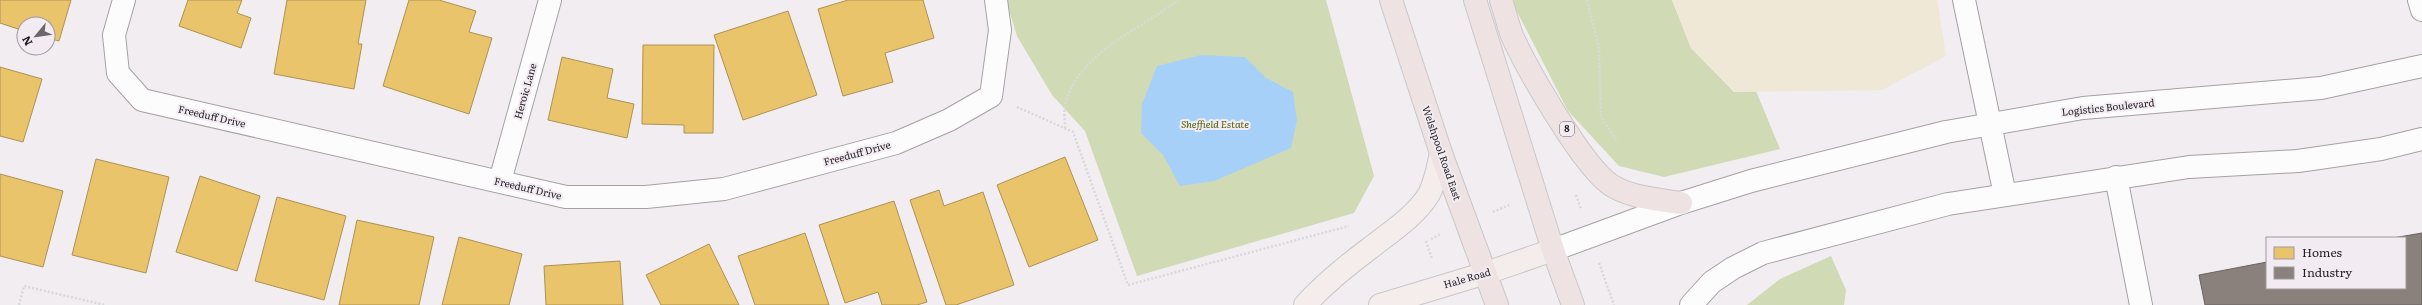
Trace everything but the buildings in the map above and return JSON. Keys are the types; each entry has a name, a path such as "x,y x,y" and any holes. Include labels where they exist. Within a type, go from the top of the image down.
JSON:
{"highway":[{"name":"Welshpool Road East","path":"1391,0 1441,153 1497,305"},
{"path":"1475,0 1553,250 1573,305"},
{"name":"8","path":"1502,0 1512,37 1535,79 1589,164 1610,184 1633,195 1681,203"}],"main road":[{"path":"1304,305 1318,290 1397,227 1422,204 1430,193 1436,177 1441,153"},
{"name":"Hale Road","path":"1380,305 1486,273 1553,250"}],"street":[{"name":"Freeduff Drive","path":"124,0 114,34 118,73 142,100 566,196 646,196 724,189 896,142 949,120 991,96"},
{"name":"Heroic Lane","path":"500,181 550,0"},
{"path":"991,96 1000,30 996,0"},
{"path":"1964,0 2005,195"},
{"path":"2419,0 2422,10"},
{"name":"Logistics Boulevard","path":"1553,250 1681,203 1751,181 1946,132 2083,108 2321,88 2422,66"},
{"path":"1691,305 1712,282 1733,268 1763,254 1797,243 1948,204 2189,167 2298,161 2381,149 2422,139"},
{"path":"2116,177 2141,305"}],"path":[{"path":"1065,128 1065,102 1074,82 1084,69 1101,52 1178,0"},
{"path":"1587,0 1599,49 1601,117 1617,141"},
{"path":"991,96 1073,132 1128,285 1355,224"},
{"path":"20,305 24,286 106,305"}],"green space":[{"name":"Sheffield Estate","path":"1006,0 1326,0 1374,176 1354,213 1137,276 1085,131 1052,95 1017,36"},
{"path":"1511,0 1672,0 1691,48 1734,92 1756,91 1780,149 1664,177 1619,166 1568,111"},
{"path":"1831,256 1846,290 1844,305 1747,305 1780,279"}],"sand":[{"path":"1672,0 1937,0 1946,56 1882,90 1735,92 1691,48"}],"water":[{"path":"1201,55 1245,57 1266,78 1293,92 1297,120 1291,148 1214,181 1180,186 1163,155 1141,133 1142,104 1157,66"}]}
